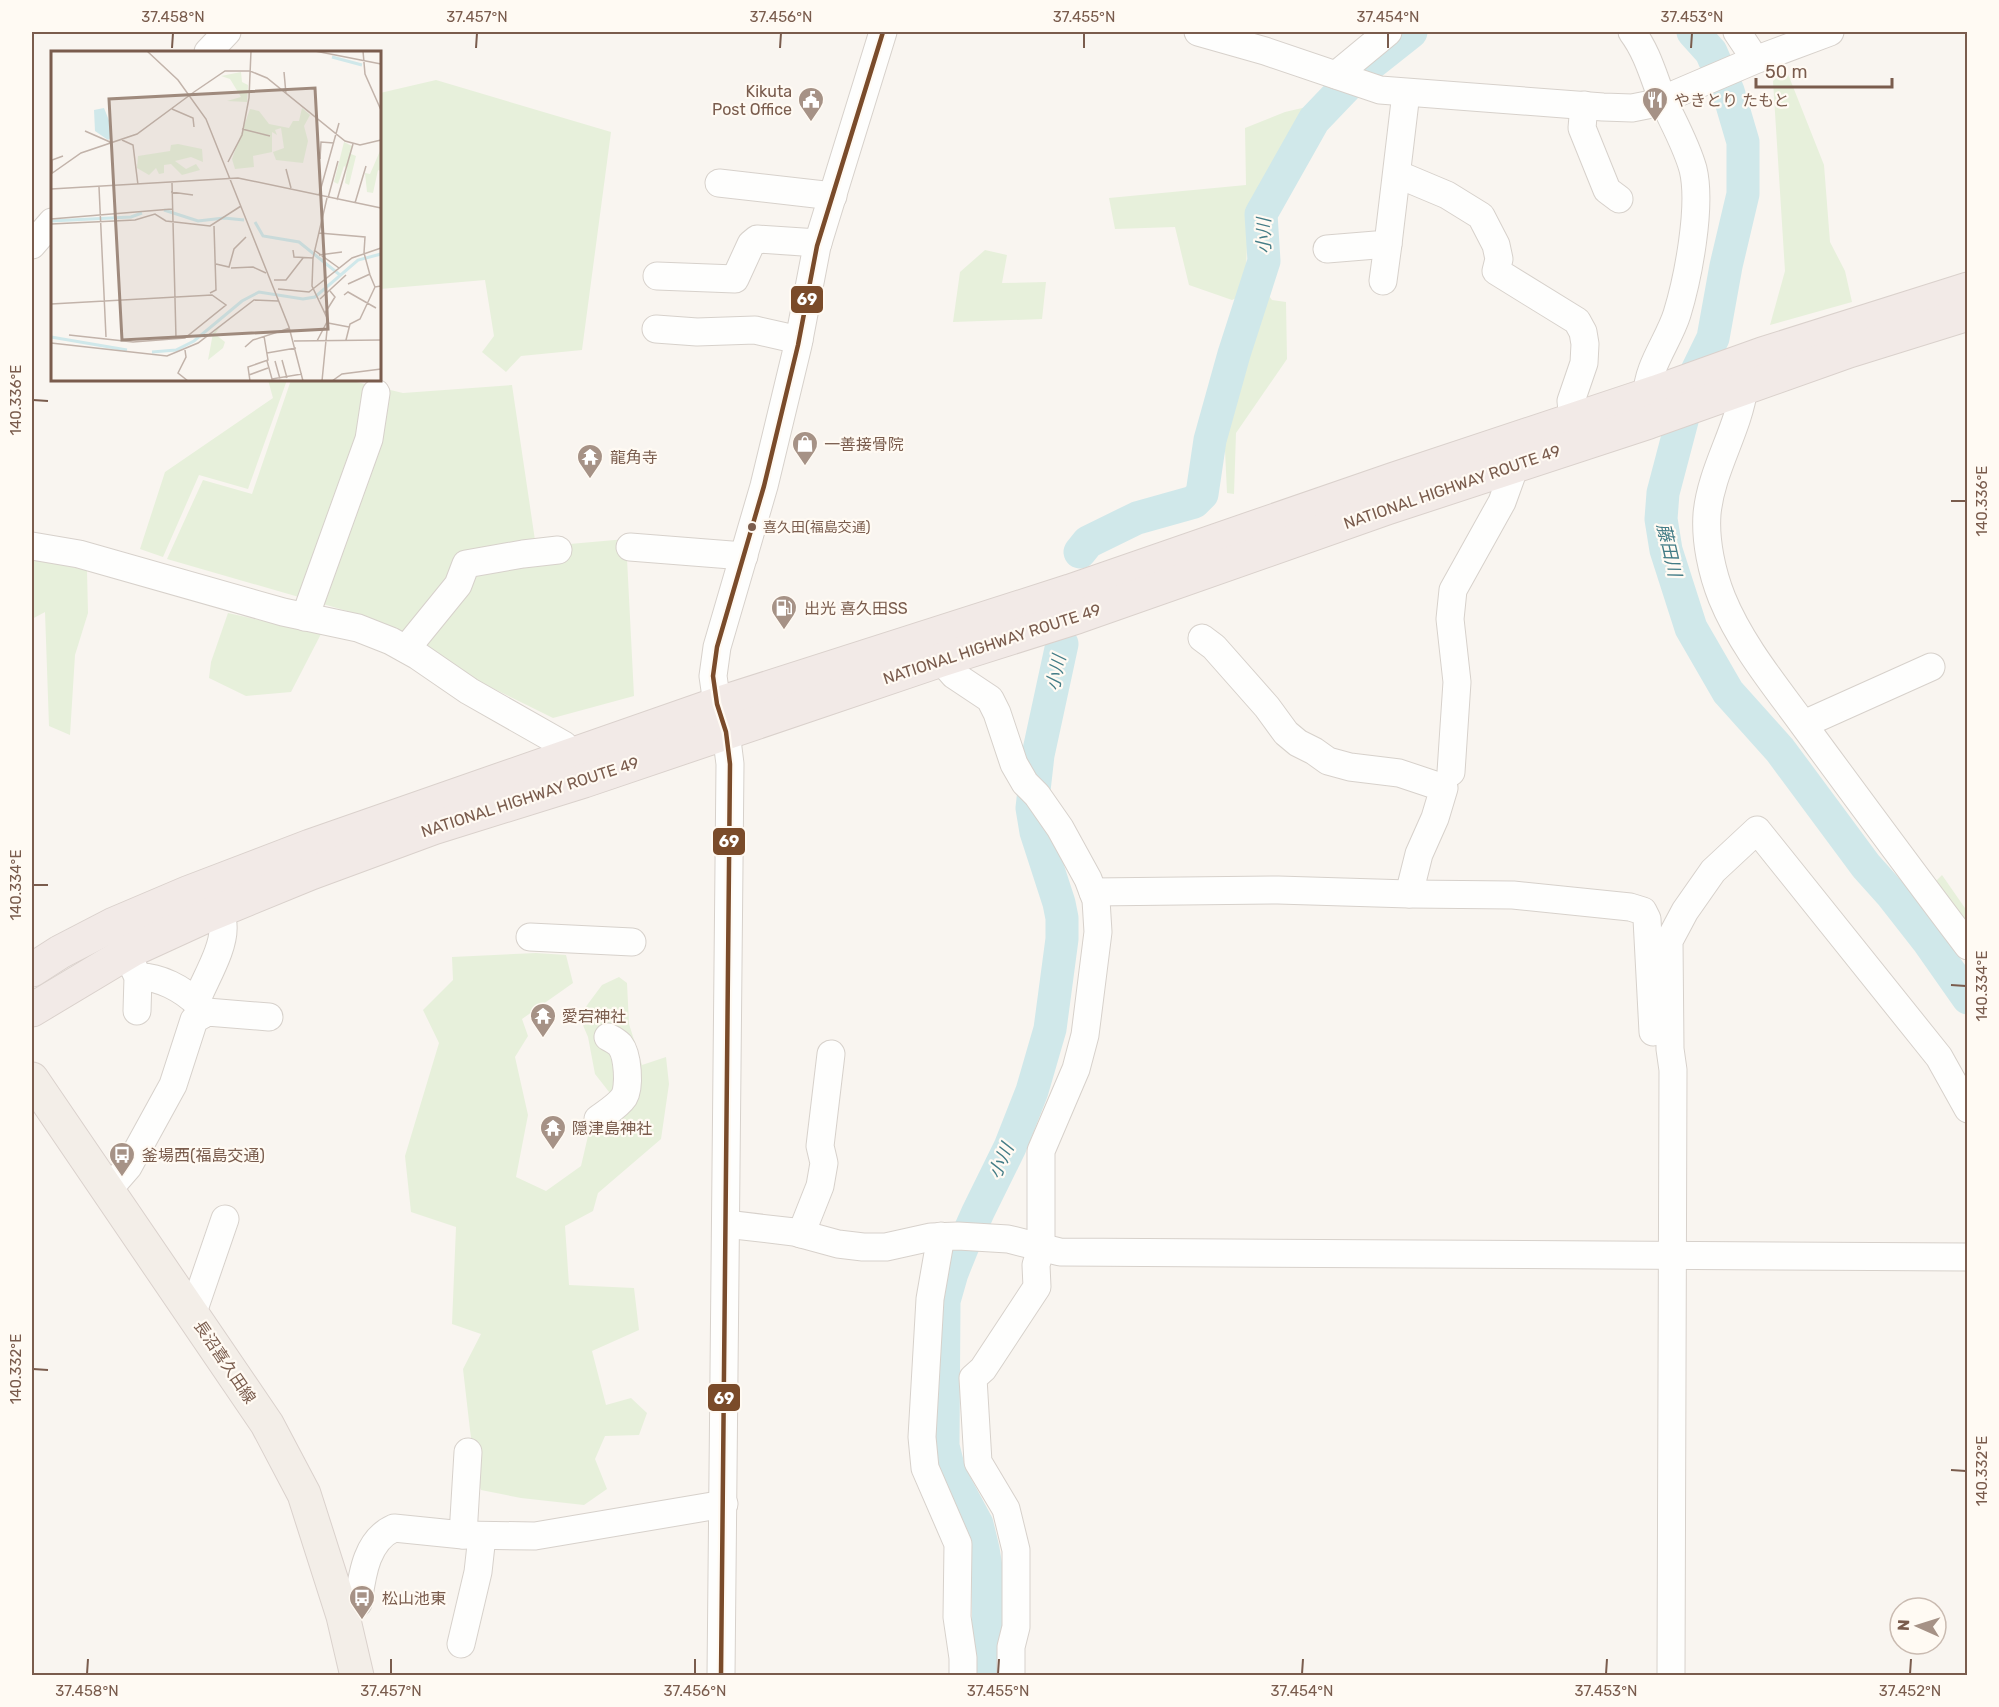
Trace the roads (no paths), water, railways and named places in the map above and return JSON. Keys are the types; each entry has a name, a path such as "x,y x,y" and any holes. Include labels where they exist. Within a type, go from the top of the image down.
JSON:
{"highway":[{"name":"NATIONAL HIGHWAY ROUTE 49","path":"1742,379 1968,289"},
{"name":"NATIONAL HIGHWAY ROUTE 49","path":"32,1010 132,965 219,911 311,873 433,828 584,781 722,718 1070,591 1383,482 1573,420 1651,403 1849,351 1968,314"},
{"name":"NATIONAL HIGHWAY ROUTE 49","path":"32,970 60,952 114,924 187,893 321,842 571,755 941,660 1077,617 1387,508 1515,466 1651,403"}],"main road":[{"name":"長沼喜久田線","path":"32,1079 267,1424 304,1494 343,1616 357,1676"}],"street":[{"path":"209,51 227,32"},
{"path":"721,1676 730,764 713,676 717,646 764,486 799,340 818,243 883,32"},
{"path":"1200,32 1380,90 1632,108 1663,99 1747,47 1830,32"},
{"path":"1632,32 1643,47 1663,99 1682,137 1693,170 1696,200 1686,277 1672,330 1652,373 1651,403"},
{"path":"1347,79 1385,33"},
{"path":"1383,280 1406,93"},
{"path":"1584,105 1582,128 1607,190 1619,199"},
{"path":"1397,174 1447,195 1480,216 1496,245 1499,259 1497,271 1577,321 1583,332 1585,344 1584,363 1571,401 1573,420"},
{"path":"719,183 833,196"},
{"path":"657,276 735,279 751,244 757,239 818,243"},
{"path":"1326,249 1389,244"},
{"path":"656,329 697,332 755,330 799,340"},
{"path":"1742,379 1742,404 1711,493 1707,514 1712,569 1722,599 1760,664 1896,852 1968,946"},
{"path":"305,617 369,439 376,393"},
{"path":"1451,772 1457,682 1450,619 1453,590 1502,502 1515,466"},
{"path":"32,546 79,554 142,574 305,617 358,628 418,656 470,692 564,745 571,755"},
{"path":"630,546 744,556"},
{"path":"406,649 458,585 466,564 558,550"},
{"path":"1202,638 1214,647 1267,707 1286,733 1298,743 1328,761 1350,767 1399,773 1444,788 1435,818 1419,854 1409,894"},
{"path":"941,660 954,675 990,699 1014,764 1060,828 1096,900 1098,932 1085,1035 1076,1070 1041,1151 1041,1248 1036,1265 1037,1287 983,1369 973,1378 978,1462 1006,1509 1016,1550 1016,1627 1011,1647 1011,1676"},
{"path":"1804,724 1931,667"},
{"path":"1671,1676 1673,1070 1670,1049 1669,941 1685,911 1713,872 1757,830 1939,1057 1968,1109"},
{"path":"1093,892 1278,890 1513,895 1630,907 1643,911 1647,919 1654,1043 1670,1049"},
{"path":"108,1190 128,1167 173,1085 194,1020 201,1009 205,981 223,934 223,921 219,911"},
{"path":"530,937 632,942"},
{"path":"132,965 151,977 189,994 201,1009 269,1017"},
{"path":"132,965 137,1011"},
{"path":"598,1119 626,1095 627,1079 623,1051 619,1044 608,1037"},
{"path":"801,1234 820,1186 824,1163 820,1146 831,1054"},
{"path":"192,1315 225,1219"},
{"path":"726,1224 801,1234 838,1244 863,1247 886,1247 960,1237 1008,1239 1060,1252 1968,1257"},
{"path":"960,1237 930,1299 922,1437 925,1468 958,1544 957,1617 963,1658 963,1676"},
{"path":"462,1644 478,1572 472,1535 468,1452"},
{"path":"343,1616 358,1603 363,1572 378,1539 394,1528 472,1535 535,1536 724,1504"}],"waterway":[{"name":"小川","path":"1080,552 1088,542 1137,518 1194,502 1202,494 1210,440 1234,354 1264,261 1261,214 1314,120 1358,74 1411,32"},
{"name":"藤田川","path":"1693,32 1711,52 1728,91 1743,142 1743,194 1726,266 1713,338 1693,379 1663,493 1661,519 1666,550 1691,628 1728,692 1780,750 1866,866 1928,941 1968,998"},
{"name":"小川","path":"989,1676 988,1580 983,1549 977,1524 950,1474 943,1446 944,1301 962,1248 1010,1147 1032,1091 1050,1029 1062,939 1062,918 1036,832 1032,808 1038,755 1062,644"}],"place":[{"name":"Kikuta Post Office","path":"811,123"},
{"name":"やきとり たもと","path":"1655,123"},
{"name":"一善接骨院","path":"805,467"},
{"name":"龍角寺","path":"590,480"},
{"name":"喜久田(福島交通)","path":"752,527"},
{"name":"出光 喜久田SS","path":"784,631"},
{"name":"愛宕神社","path":"543,1039"},
{"name":"隠津島神社","path":"553,1151"},
{"name":"釜場西(福島交通)","path":"122,1178"},
{"name":"松山池東","path":"362,1621"}]}
